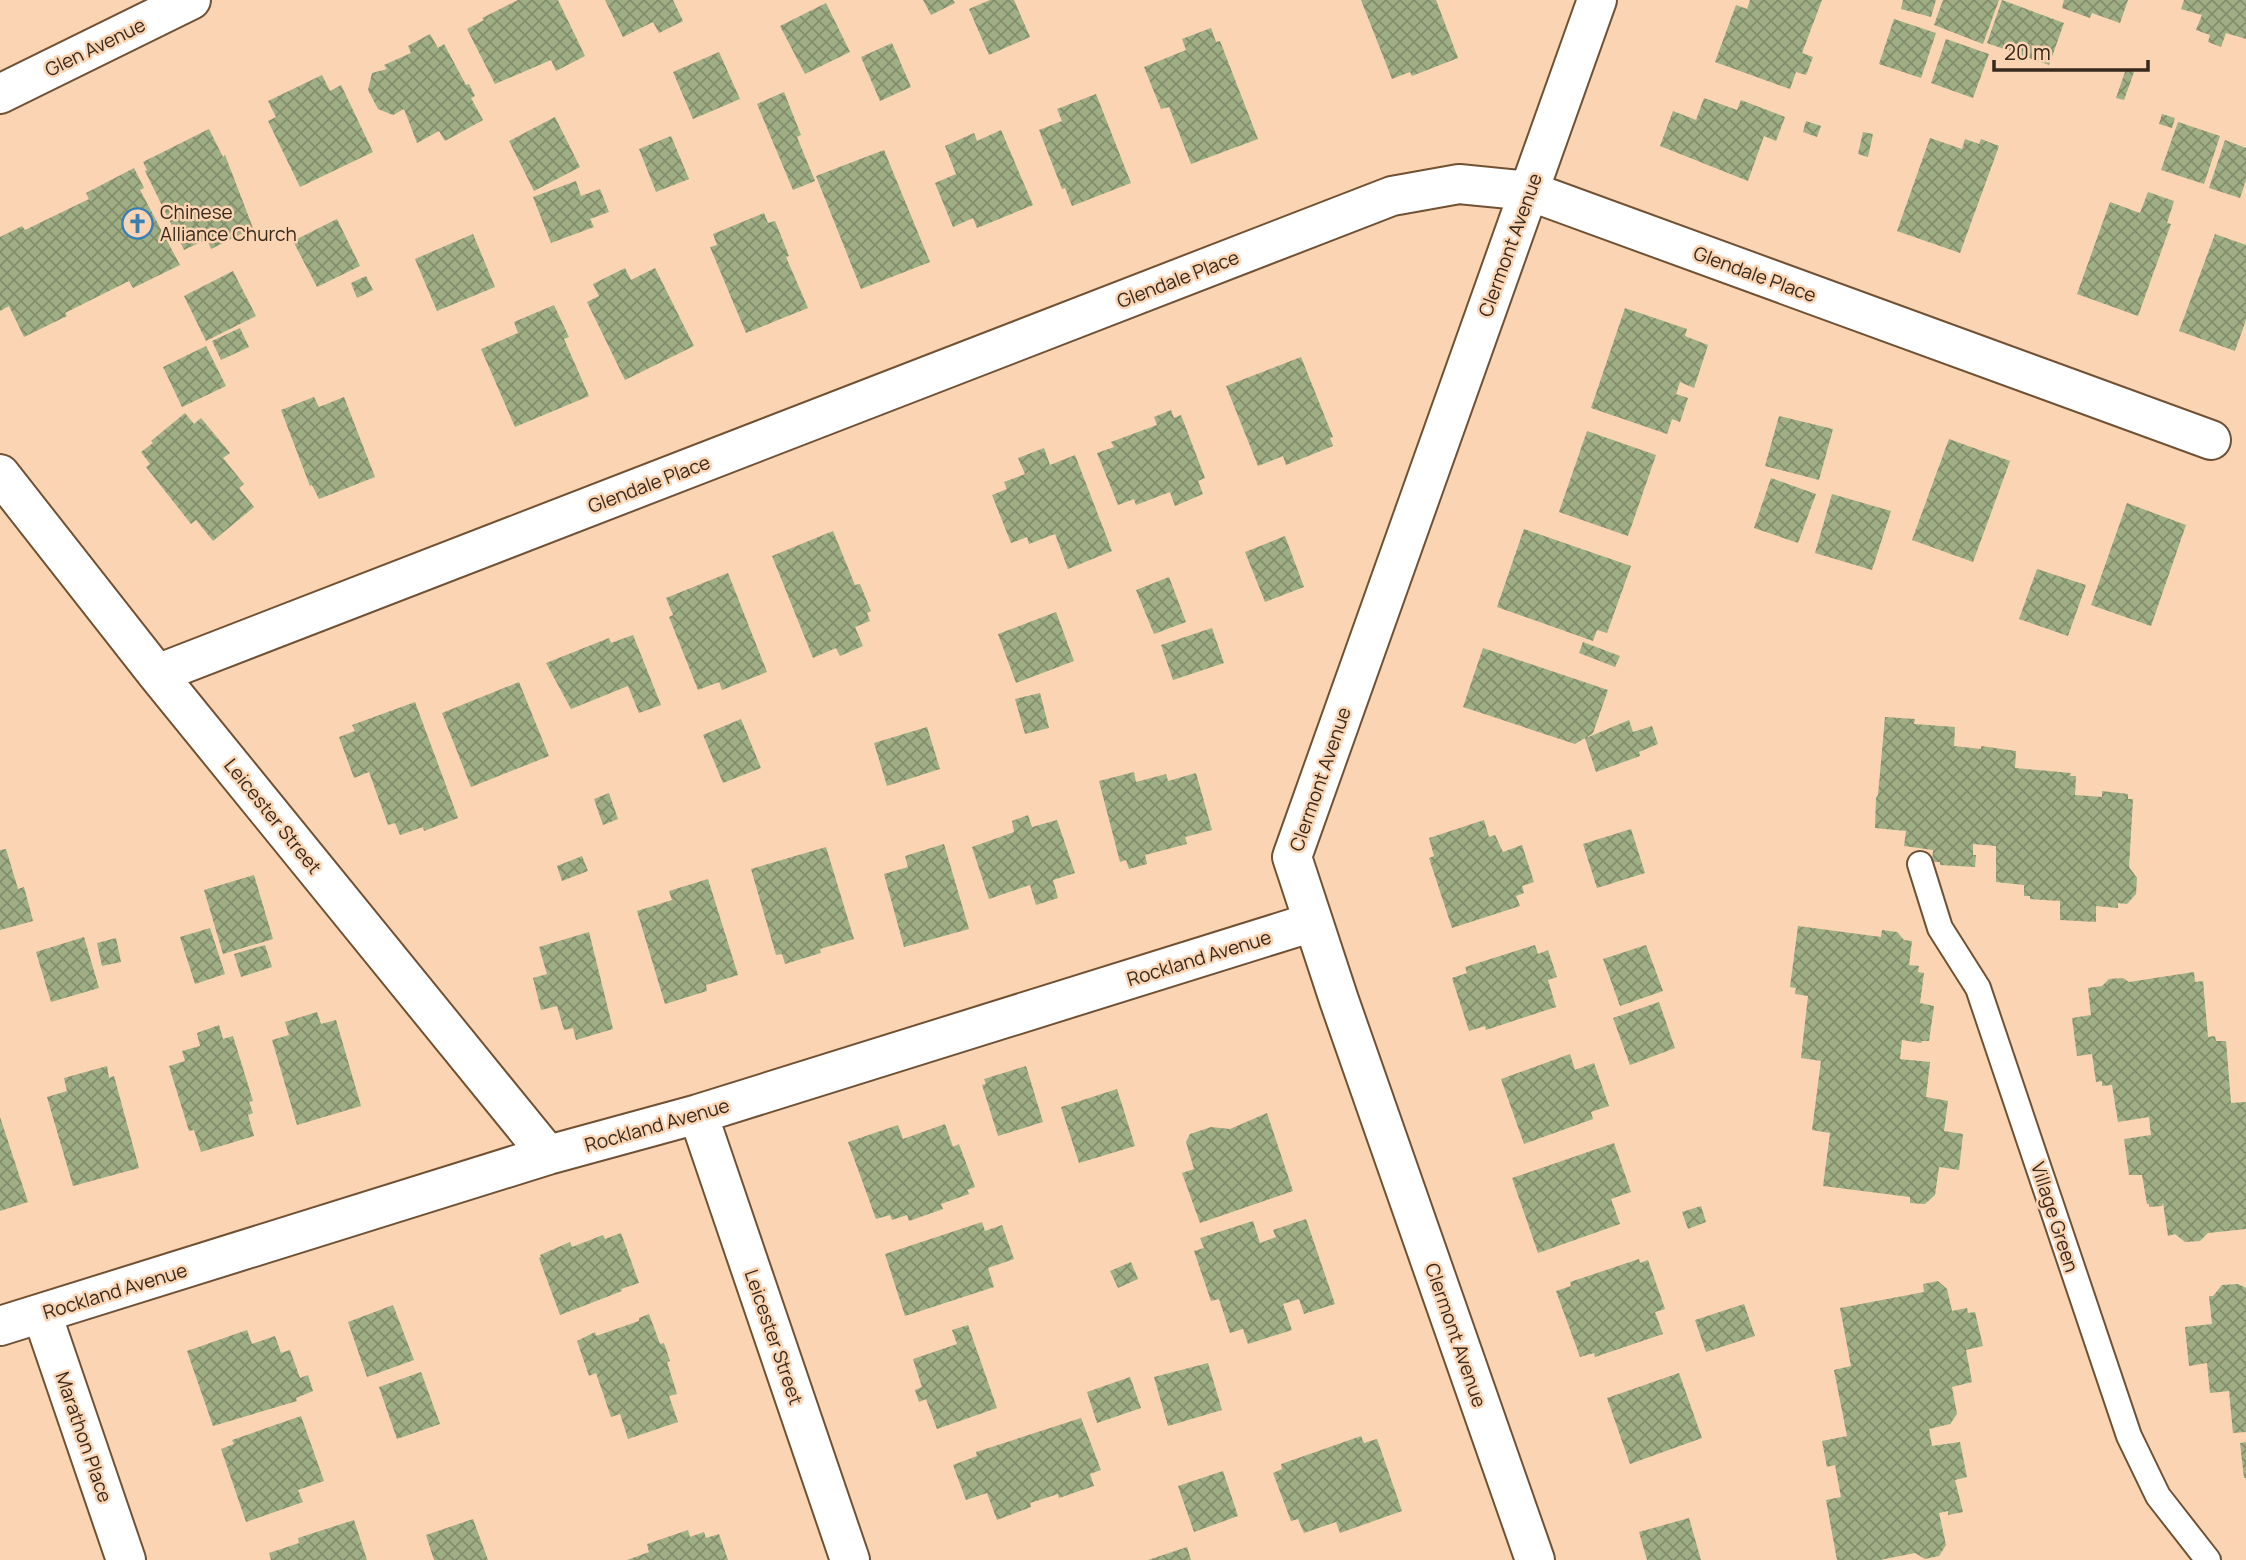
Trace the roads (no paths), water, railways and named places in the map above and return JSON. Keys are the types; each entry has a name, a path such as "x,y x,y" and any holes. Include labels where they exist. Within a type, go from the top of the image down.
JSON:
{"street":[{"name":"Glen Avenue","path":"0,94 191,0"},
{"name":"Clermont Avenue","path":"1535,1560 1339,1000 1292,857 1597,0"},
{"name":"Glendale Place","path":"157,674 1392,197 1459,184 1529,191 2211,440"},
{"name":"Leicester Street","path":"0,474 157,674 548,1155"},
{"name":"Rockland Avenue","path":"0,1326 548,1155 698,1114 1313,922"},
{"name":"Leicester Street","path":"698,1114 850,1560"},
{"name":"Marathon Place","path":"42,1314 125,1560"}],"lane":[{"name":"Village Green","path":"1920,863 1940,928 1978,988 2129,1436 2158,1496 2204,1559"}],"place":[{"name":"Chinese Alliance Church","path":"137,223"}]}
